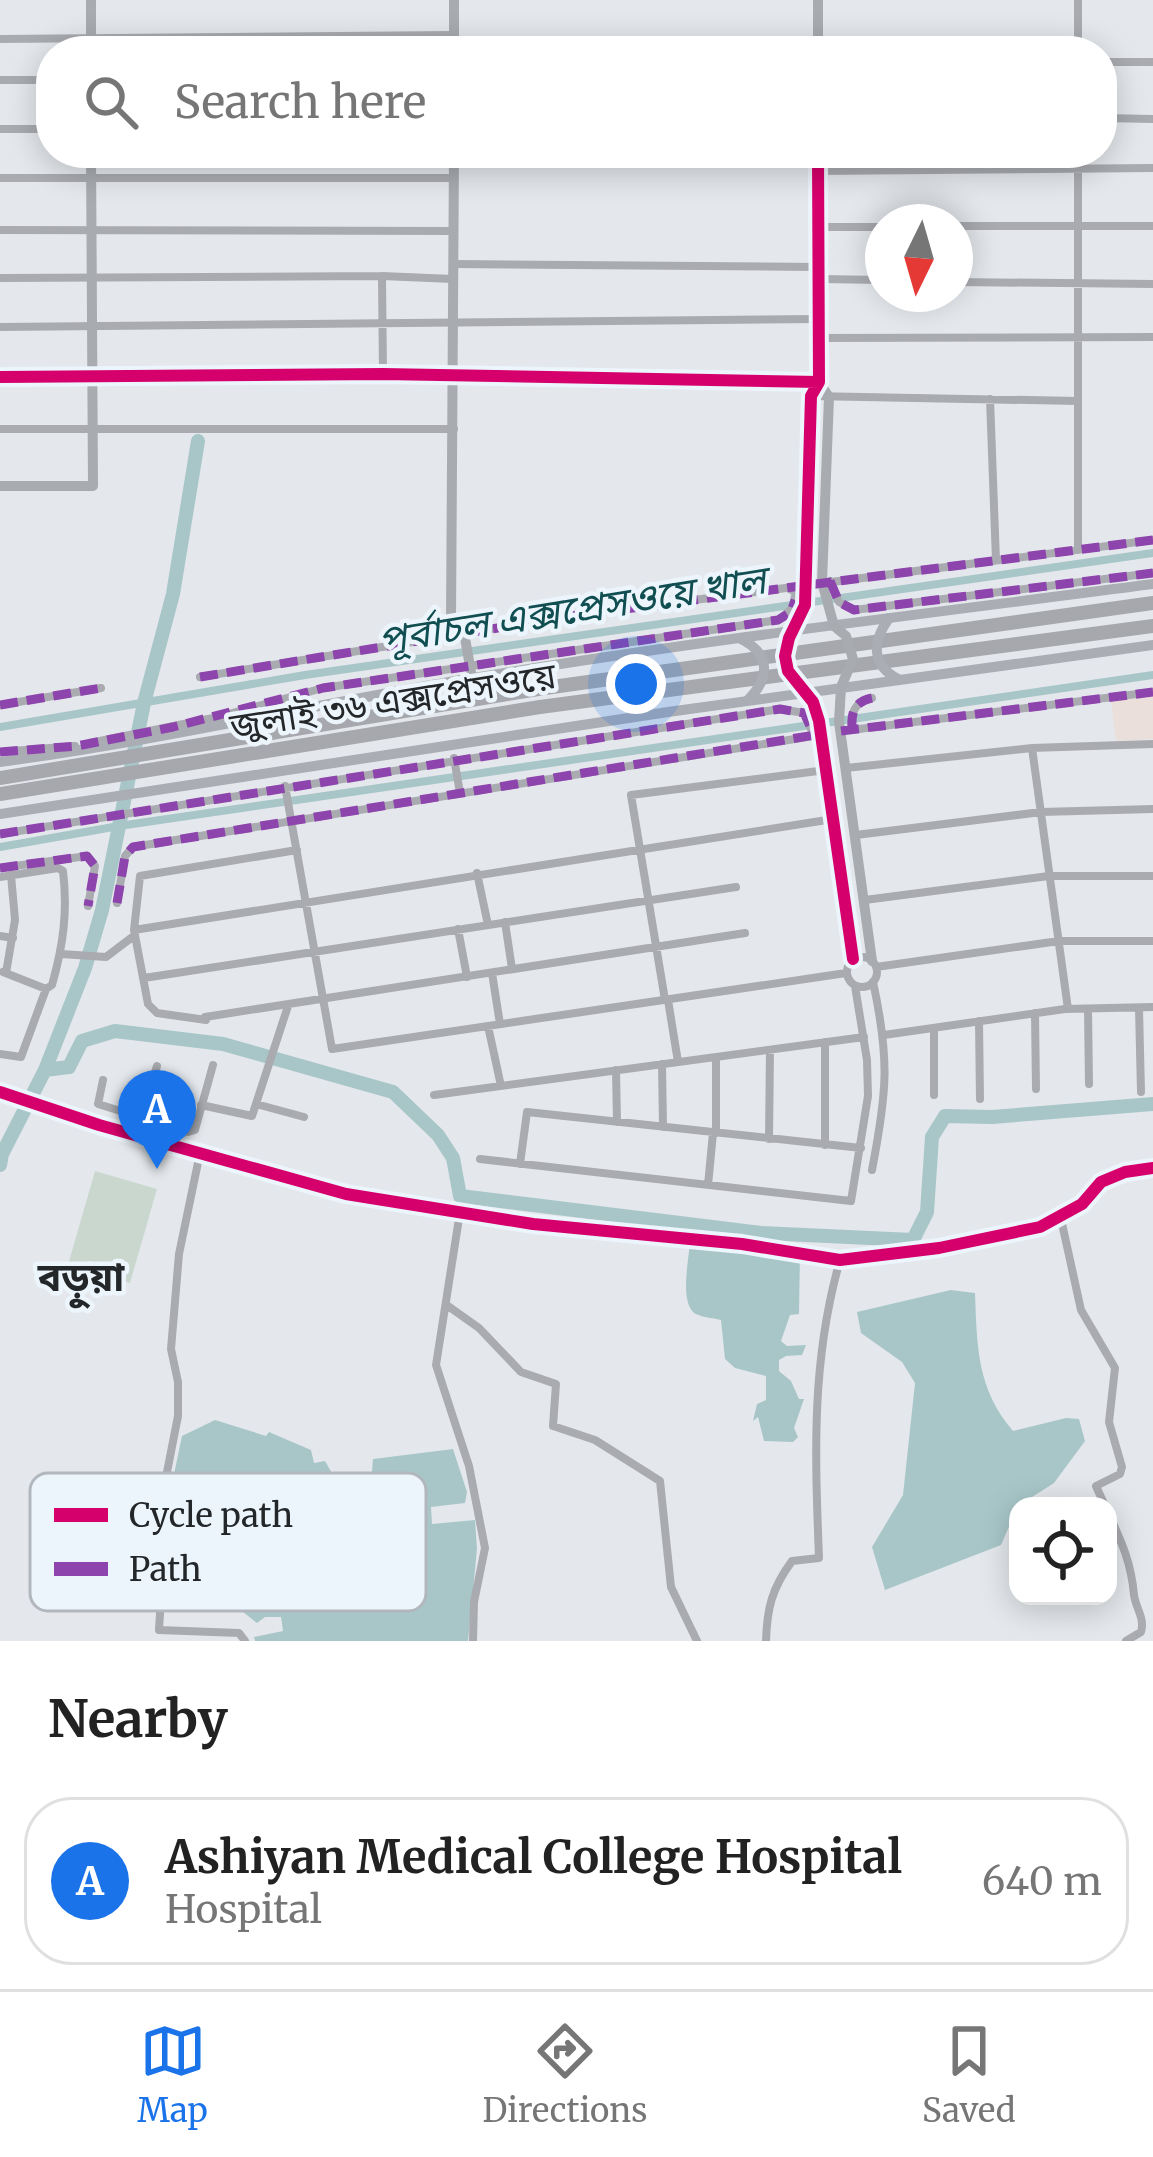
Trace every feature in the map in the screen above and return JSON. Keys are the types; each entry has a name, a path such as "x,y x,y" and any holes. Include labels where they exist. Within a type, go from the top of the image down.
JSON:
{"highway":[{"name":"জুলাই ৩৬ এক্সপ্রেসওয়ে","path":"0,778 177,744 515,692 1153,603"},
{"name":"জুলাই ৩৬ এক্সপ্রেসওয়ে","path":"177,744 540,707 1153,626"},
{"name":"জুলাই ৩৬ এক্সপ্রেসওয়ে","path":"0,794 82,760"}],"main road":[{"path":"0,762 82,760 177,744 471,669 654,651 1153,584"},
{"path":"889,619 879,634 876,654 883,669 898,680"},
{"path":"741,639 759,650 766,668 762,685 748,700"},
{"path":"0,814 748,700 1153,645"}],"street":[{"path":"91,0 91,36"},
{"path":"454,0 454,36"},
{"path":"818,0 818,36"},
{"path":"1078,0 1078,36"},
{"path":"0,39 36,41"},
{"path":"1117,62 1153,62"},
{"path":"0,80 36,80"},
{"path":"1117,118 1153,118"},
{"path":"0,129 36,129"},
{"path":"0,486 93,486 91,168"},
{"path":"454,168 452,620 464,635 471,669 785,617 796,599 787,587"},
{"path":"846,973 853,959 813,702 791,677 786,663 787,643 804,614 812,396 819,382 818,171 1013,168"},
{"path":"1078,168 1078,550"},
{"path":"1117,168 1153,168"},
{"path":"0,178 454,178"},
{"path":"973,226 1153,226"},
{"path":"818,227 865,227"},
{"path":"0,230 454,231"},
{"path":"454,264 865,278"},
{"path":"382,276 383,374"},
{"path":"0,278 382,276 454,280"},
{"path":"973,282 1153,284"},
{"path":"0,327 818,319"},
{"path":"818,338 1153,337"},
{"path":"0,377 383,374 819,382"},
{"path":"819,382 829,397 826,581 834,626 846,636 853,654 838,708 846,731 846,768 884,1035 886,1096 872,1169"},
{"path":"812,396 1078,401"},
{"path":"990,399 996,560"},
{"path":"0,429 455,429"},
{"path":"200,677 826,581 1153,540"},
{"path":"826,581 839,602 854,610 1153,573"},
{"path":"0,705 101,688"},
{"path":"846,731 1153,692"},
{"path":"846,731 854,708 872,698"},
{"path":"0,832 780,709 804,713 817,735"},
{"path":"117,902 125,856 133,847 817,735"},
{"path":"846,768 1031,748 1153,744"},
{"path":"1031,748 1068,1009"},
{"path":"0,752 82,760"},
{"path":"454,758 460,793"},
{"path":"678,1062 631,795 826,770"},
{"path":"285,786 332,1049 846,973"},
{"path":"856,835 1041,812 1153,809"},
{"path":"0,832 98,814"},
{"path":"61,954 98,957 115,952 134,933 305,899 833,819"},
{"path":"296,850 140,876 134,933 150,1009 188,1021 745,933"},
{"path":"0,868 87,856 95,866 88,906"},
{"path":"0,877 63,871 66,922 52,986 46,989 21,1057 0,1054"},
{"path":"477,873 488,925"},
{"path":"11,875 13,938 3,972 46,989"},
{"path":"865,900 1049,876 1153,875"},
{"path":"143,978 736,887"},
{"path":"505,922 512,970"},
{"path":"458,929 467,976"},
{"path":"0,936 13,938"},
{"path":"853,959 865,957 874,964 1059,941 1153,940"},
{"path":"492,973 500,1024"},
{"path":"480,1159 851,1201 868,1096 855,986 846,973"},
{"path":"855,986 873,982"},
{"path":"205,1017 323,1001"},
{"path":"201,1106 252,1116 289,1004"},
{"path":"884,1035 1068,1009 1153,1007"},
{"path":"1139,1008 1141,1092"},
{"path":"1088,1009 1089,1084"},
{"path":"1035,1013 1036,1089"},
{"path":"979,1021 980,1099"},
{"path":"488,1026 501,1086"},
{"path":"934,1028 934,1095"},
{"path":"434,1095 864,1037"},
{"path":"825,1042 825,1145"},
{"path":"769,1139 770,1050"},
{"path":"707,1185 715,1133 716,1057"},
{"path":"662,1064 663,1127"},
{"path":"103,1080 98,1104 188,1132 195,1130 213,1065"},
{"path":"142,1118 157,1066"},
{"path":"616,1070 617,1122"},
{"path":"0,1092 346,1194 533,1224 742,1244 840,1260 939,1248 1061,1219 1101,1182 1153,1168"},
{"path":"868,1096 886,1096"},
{"path":"256,1104 304,1117"},
{"path":"520,1164 527,1112 861,1148"},
{"path":"167,1473 178,1416 171,1348 178,1254 200,1153"},
{"path":"461,1210 436,1365 469,1466 485,1548 474,1602 473,1641"},
{"path":"1061,1219 1081,1310 1115,1368 1108,1422 1122,1467 1120,1474 1096,1486 1101,1497"},
{"path":"766,1641 767,1604 777,1582 792,1561 819,1558 814,1438 822,1342 840,1260"},
{"path":"448,1306 478,1328 520,1372 556,1384 553,1426 595,1440 660,1481 671,1587 697,1641"},
{"path":"1117,1533 1134,1574 1134,1598 1144,1622 1142,1632 1126,1641"},
{"path":"160,1611 159,1630 239,1633 245,1641"}],"shaded area":[{"path":"1153,696 1153,739 1116,741 1111,701"},
{"path":"95,1171 157,1189 130,1283 68,1265"}],"water":[{"path":"690,1242 800,1255 799,1314 790,1315 781,1341 787,1346 806,1345 802,1355 779,1360 779,1371 791,1381 799,1399 804,1399 794,1428 798,1437 793,1442 764,1441 758,1417 753,1421 757,1404 766,1400 766,1376 735,1368 725,1359 721,1320 698,1315 689,1306"},
{"path":"951,1290 975,1293 978,1349 986,1383 1001,1415 1013,1431 1079,1419 1085,1441 1054,1483 1032,1497 1009,1497 1009,1527 1001,1545 885,1590 872,1547 903,1495 915,1383 902,1362 861,1333 857,1312"},
{"path":"215,1420 266,1436 269,1432 311,1450 314,1463 325,1461 332,1473 174,1473 182,1436"},
{"path":"453,1449 467,1492 465,1503 431,1507 432,1524 475,1520 477,1549 468,1641 255,1641 254,1637 283,1631 281,1617 265,1617 257,1623 242,1611 426,1611 426,1473 372,1473 373,1459"}],"waterway":[{"path":"0,1165 45,1070 102,910 144,703 173,594 198,441"},
{"name":"পূর্বাচল এক্সপ্রেসওয়ে খাল","path":"0,727 305,675 1153,553"},
{"name":"পূর্বাচল এক্সপ্রেসওয়ে খাল","path":"0,847 1153,675"},
{"path":"45,1070 69,1067 82,1041 115,1031 223,1044 393,1092 438,1135 453,1158 460,1196 761,1233 913,1240 927,1212 932,1137 945,1116 992,1117 1153,1104"}],"marked path":[{"path":"200,677 564,617 1153,540"},
{"path":"830,581 839,602 854,610 1153,573"},
{"path":"0,752 77,746 173,727 323,688 778,620 791,612 795,600"},
{"path":"0,705 101,688"},
{"path":"841,731 1153,692"},
{"path":"852,730 855,709 872,698"},
{"path":"0,834 780,709 804,713 812,730"},
{"path":"117,903 125,856 133,847 821,734"},
{"path":"0,868 87,856 95,866 88,906"}],"cycle path":[{"path":"818,168 819,382 811,396 805,605 785,656 788,671 813,702 819,721 853,959"},
{"path":"0,377 383,374 819,382"},
{"path":"0,1092 99,1125 346,1194 533,1224 742,1244 840,1260 939,1248 1040,1227 1082,1204 1101,1182 1153,1168"}],"place":[{"name":"Ashiyan Medical College Hospital","path":"157,1169"}],"district":[{"name":"বড়ুয়া","path":"81,1277"}]}
